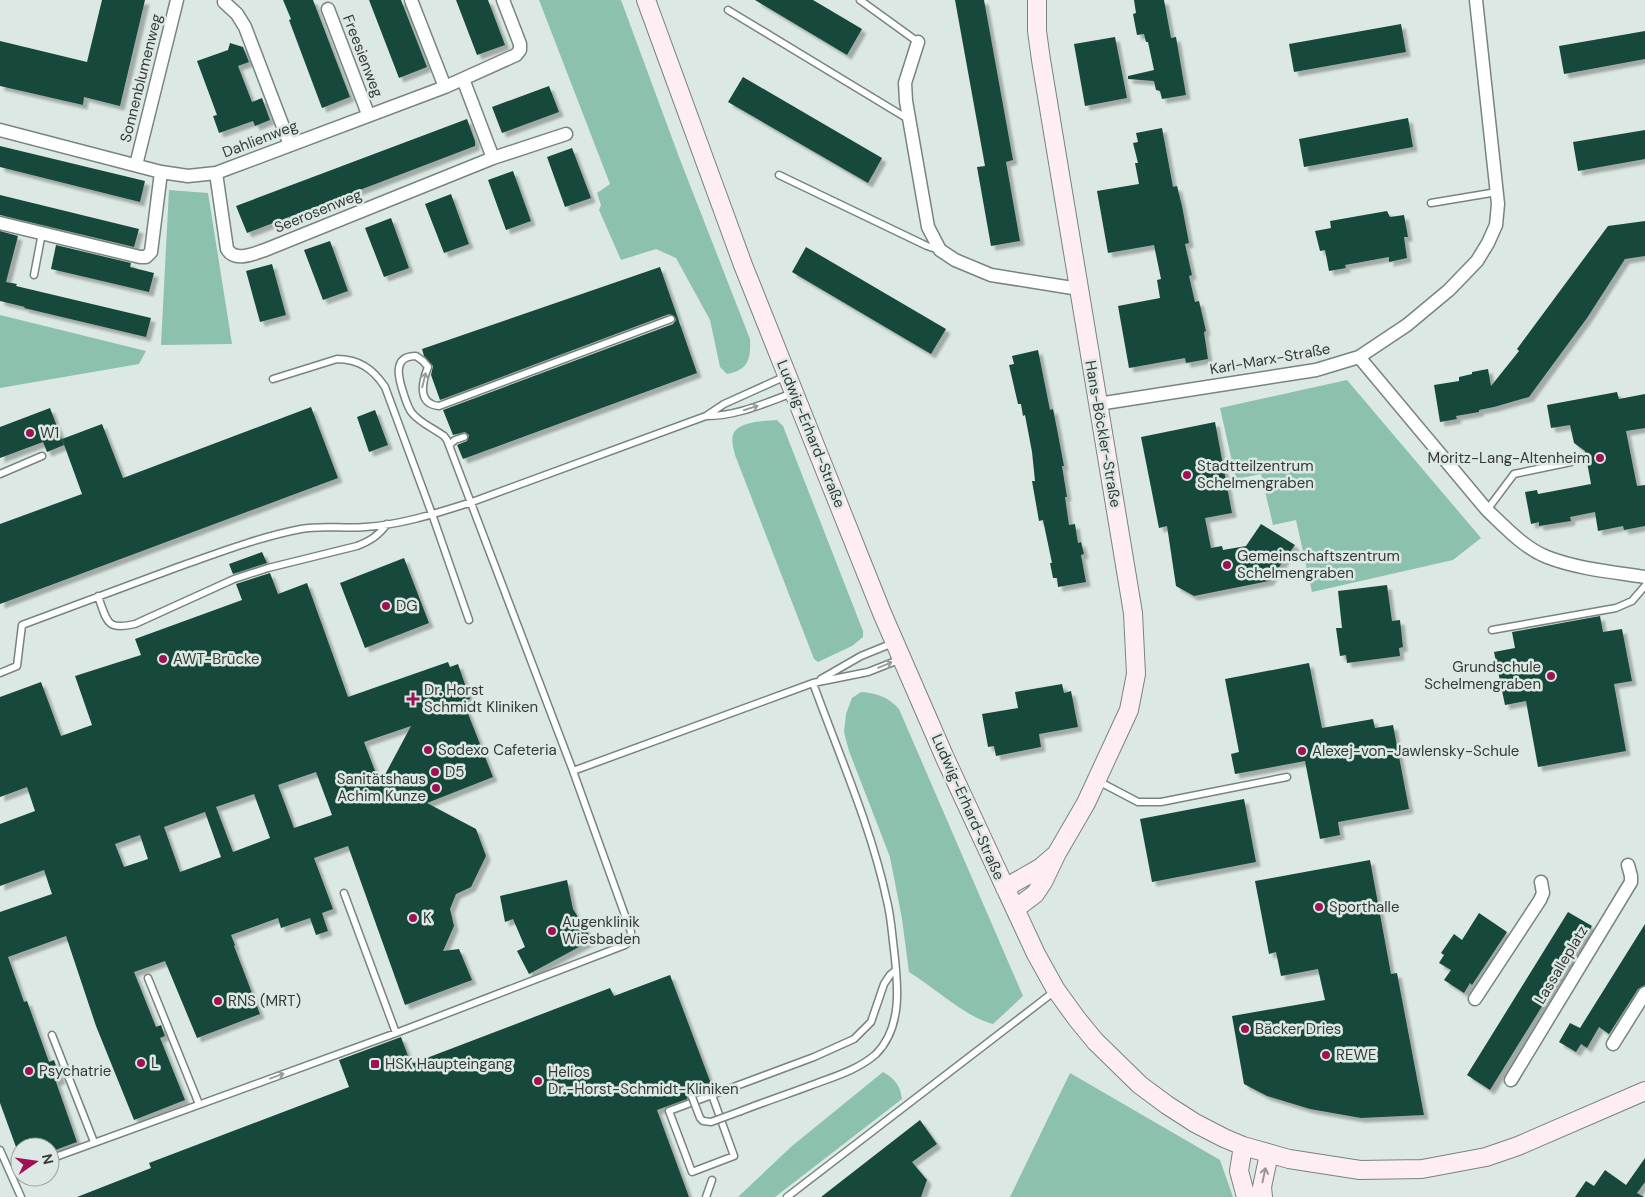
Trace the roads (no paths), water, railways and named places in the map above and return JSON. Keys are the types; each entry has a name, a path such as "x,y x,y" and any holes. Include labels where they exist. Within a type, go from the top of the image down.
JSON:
{"main road":[{"name":"Ludwig-Erhard-Straße","path":"646,0 743,265 894,642 1036,954 1056,990 1095,1041 1140,1085 1195,1123 1243,1146 1269,1154 1298,1161 1360,1170 1422,1169 1486,1157 1518,1146 1645,1091"},
{"name":"Hans-Böckler-Straße","path":"1015,909 1026,902 1039,889 1086,803 1129,710 1136,674 1133,613 1041,60 1037,31 1037,0"},
{"name":"Hans-Böckler-Straße","path":"1005,888 1040,868 1057,853"},
{"path":"1243,1146 1239,1171 1246,1197"},
{"path":"1263,1197 1262,1188 1269,1154"}],"street":[{"name":"Sonnenblumenweg","path":"136,165 177,0"},
{"path":"411,0 445,87"},
{"name":"Dahlienweg","path":"0,130 161,172 188,176 216,173 368,114 445,87 516,55 520,50 520,44 503,0"},
{"name":"Karl-Marx-Straße","path":"1098,404 1316,370 1359,356 1407,326 1449,290 1477,261 1496,225 1498,204 1476,0"},
{"path":"224,2 237,14 245,27 290,145"},
{"name":"Freesienweg","path":"328,10 368,114"},
{"path":"918,42 905,83 906,101 928,227 940,250 955,260 991,275 1079,289"},
{"path":"463,79 493,158"},
{"name":"Seerosenweg","path":"216,173 227,249 229,253 237,256 266,250 493,158 566,134"},
{"path":"0,223 146,257 151,252 161,172"},
{"path":"1359,356 1488,510 1526,545 1546,557 1568,564 1645,577"},
{"name":"Lassalleplatz","path":"1511,1080 1631,882 1628,865"},
{"path":"1475,999 1540,900 1543,893 1541,882"},
{"path":"1613,1044 1645,993"}],"lane":[{"path":"860,0 918,42"},
{"path":"728,10 909,120"},
{"path":"779,175 918,242 940,250"},
{"path":"1431,203 1497,192"},
{"path":"34,275 42,233"},
{"path":"60,1155 396,1033 629,942 631,932 472,502 444,436 419,420 409,410 398,376 398,369 407,357 416,356 423,361 428,367 422,384 423,394 426,400 439,406 670,319"},
{"path":"272,379 337,359 348,359 370,368 385,387 469,620"},
{"path":"0,673 17,666 22,625 98,596 230,548 291,531 318,526 364,528 432,514 472,502 706,416 731,400 788,376"},
{"path":"706,416 725,415 742,411 794,393"},
{"path":"449,445 455,440 464,437"},
{"path":"0,474 42,456"},
{"path":"1488,510 1514,474 1571,462"},
{"path":"98,596 108,623 122,627 135,624 234,579 370,541 387,524"},
{"path":"1492,630 1616,608 1632,600 1645,586"},
{"path":"573,771 815,682 862,656 894,642"},
{"path":"815,682 868,672 902,658"},
{"path":"692,1097 700,1118 703,1121 711,1122 855,1068 877,1053 892,1027 896,1014 898,999 896,970 888,903 872,841 815,682"},
{"path":"1097,780 1138,802 1161,802 1288,777"},
{"path":"344,893 396,1033"},
{"path":"712,1095 734,1156 692,1172 669,1111 814,1057 854,1039 871,1022 884,984 896,970"},
{"path":"148,978 199,1104"},
{"path":"787,1197 1056,990"},
{"path":"52,1036 94,1142"},
{"path":"0,1150 10,1171"},
{"path":"706,1197 712,1180"}],"place":[{"name":"W1","path":"30,433"},
{"name":"Moritz-Lang-Altenheim","path":"1600,458"},
{"name":"Stadtteilzentrum Schelmengraben","path":"1187,475"},
{"name":"Gemeinschaftszentrum Schelmengraben","path":"1227,565"},
{"name":"DG","path":"386,606"},
{"name":"AWT-Brücke","path":"163,659"},
{"name":"Grundschule Schelmengraben","path":"1551,676"},
{"name":"Dr. Horst Schmidt Kliniken","path":"413,699"},
{"name":"Sodexo Cafeteria","path":"428,750"},
{"name":"Alexej-von-Jawlensky-Schule","path":"1302,751"},
{"name":"D5","path":"435,772"},
{"name":"Sanitätshaus Achim Kunze","path":"436,788"},
{"name":"Sporthalle","path":"1319,907"},
{"name":"K","path":"413,918"},
{"name":"Augenklinik Wiesbaden","path":"552,931"},
{"name":"RNS (MRT)","path":"218,1001"},
{"name":"Bäcker Dries","path":"1245,1029"},
{"name":"REWE","path":"1326,1055"},
{"name":"L","path":"141,1063"},
{"name":"HSK Haupteingang","path":"375,1064"},
{"name":"Psychatrie","path":"29,1071"},
{"name":"Helios Dr.-Horst-Schmidt-Kliniken","path":"538,1081"}]}
